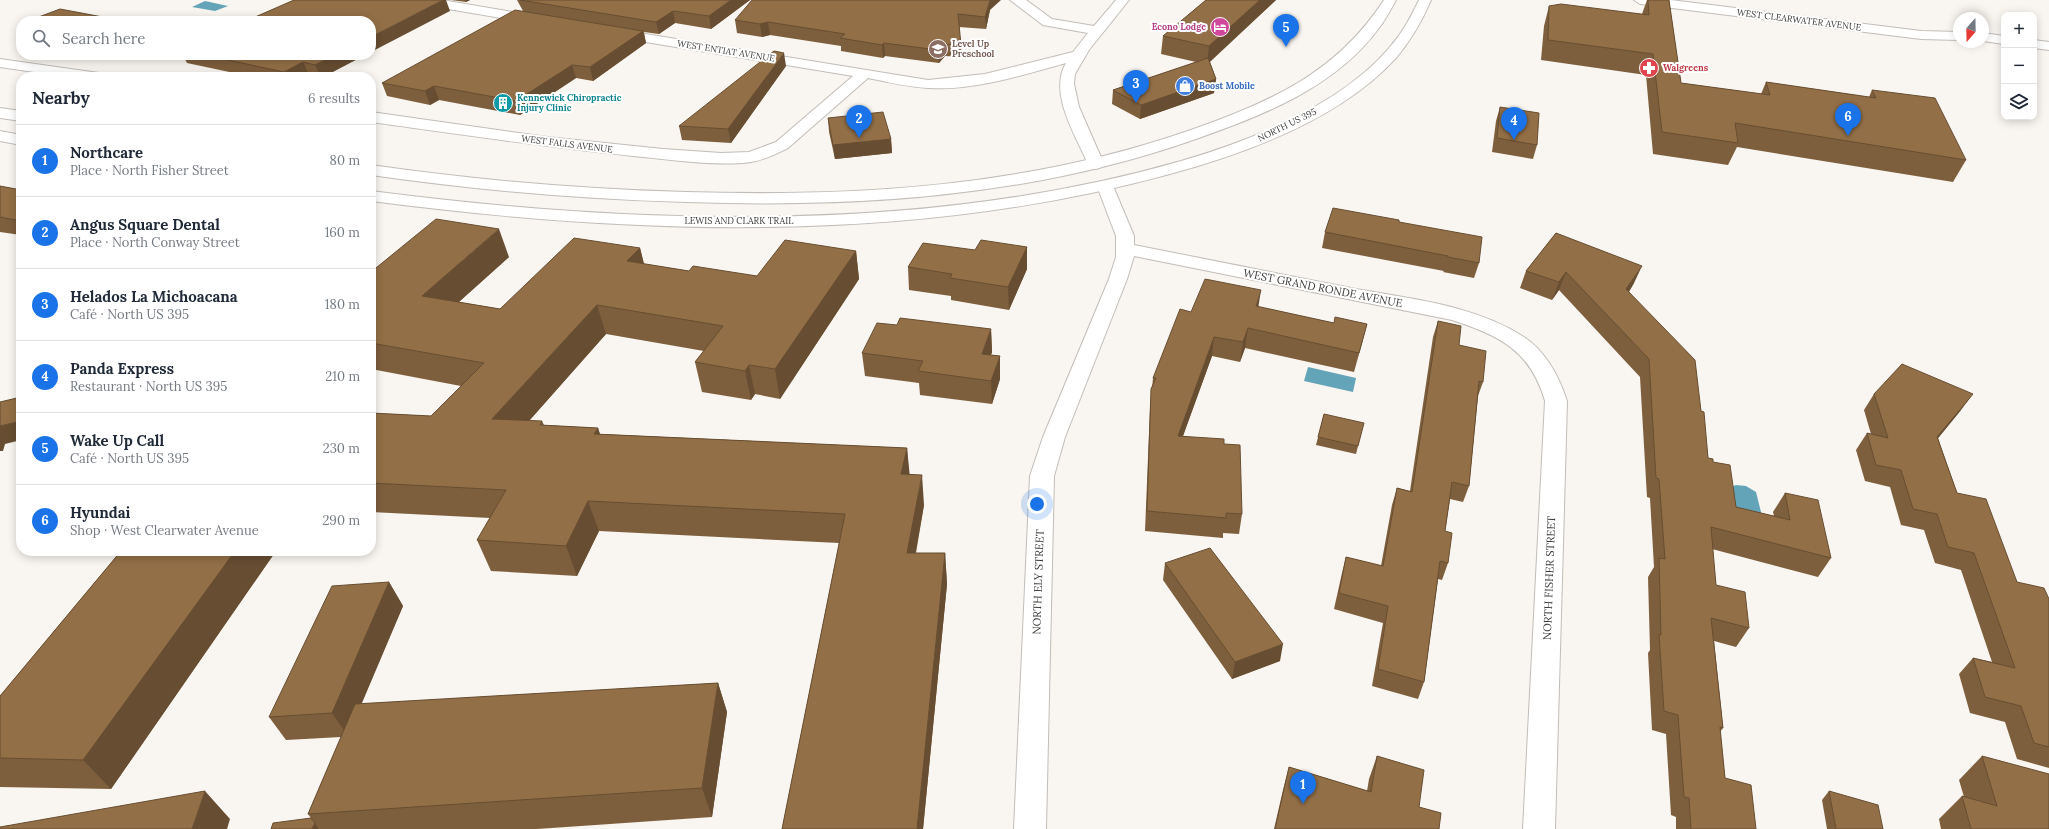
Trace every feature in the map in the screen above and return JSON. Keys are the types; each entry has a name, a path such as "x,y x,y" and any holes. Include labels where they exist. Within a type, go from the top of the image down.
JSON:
{"main road":[{"path":"419,0 551,22"},
{"path":"1016,0 1029,7 1048,22 1099,31"},
{"path":"1096,164 1074,111 1068,89 1068,74 1079,55 1123,0"},
{"path":"376,171 487,185 547,190 689,197 797,199 842,198 935,191 995,183 1096,164 1161,146 1218,126 1289,95 1333,67 1368,35 1390,0"},
{"name":"NORTH US 395","path":"1105,186 1189,164 1237,148 1314,112 1359,84 1387,60 1410,32 1426,0"},
{"name":"WEST CLEARWATER AVENUE","path":"1640,0 1921,35 1953,36"},
{"name":"WEST CLEARWATER AVENUE","path":"1713,0 1916,25 1953,32"},
{"path":"1700,7 1701,4 1706,4 1766,11 1831,14"},
{"name":"WEST ENTIAT AVENUE","path":"606,31 918,83 951,84 1008,74 1079,55"},
{"path":"1989,39 2001,40"},
{"path":"2037,44 2049,46"},
{"path":"0,62 66,72"},
{"name":"WEST FALLS AVENUE","path":"376,118 526,139 625,151 721,158 750,157 763,154 786,141 863,74"},
{"path":"0,112 16,115"},
{"path":"0,136 16,139"},
{"name":"LEWIS AND CLARK TRAIL","path":"376,197 478,208 594,217 703,221 813,221 956,211 1005,205 1105,186"},
{"name":"NORTH ELY STREET","path":"1030,829 1042,476 1054,437 1118,279 1126,250 1125,236 1105,186"},
{"name":"WEST GRAND RONDE AVENUE","path":"1126,250 1446,313 1498,330 1516,341"},
{"name":"NORTH FISHER STREET","path":"1516,341 1530,352 1550,380 1556,401 1539,829"}],"water":[{"path":"205,1 228,6 215,11 192,7"},
{"path":"1308,367 1356,378 1353,392 1304,381"},
{"path":"1736,485 1746,486 1756,492 1763,520 1736,517 1731,487"}],"building":[{"path":"294,0 443,0 376,34 376,16 257,16"},
{"path":"520,0 731,0 709,16 673,11 656,22"},
{"path":"752,0 990,0 985,17 958,14 961,45 944,44 938,50 884,43 882,45 840,38 845,34 768,22 760,24 735,20"},
{"path":"1206,0 1260,0 1209,46 1163,36"},
{"path":"1648,0 1669,0 1681,83 1770,95 1766,82 1876,98 1872,90 1935,98 1966,160 1735,123 1738,143 1662,132 1653,54 1548,40 1549,6 1561,4 1649,15"},
{"path":"60,9 97,16 41,16"},
{"path":"515,10 643,31 590,67 572,65 516,101 434,86 425,91 382,83"},
{"path":"774,51 784,53 728,129 679,126"},
{"path":"1208,58 1216,79 1141,105 1113,90"},
{"path":"228,60 325,60 315,65 303,62 284,72"},
{"path":"1500,107 1539,113 1537,145 1497,138"},
{"path":"883,112 891,139 833,145 828,118"},
{"path":"0,186 16,189 16,220 0,217"},
{"path":"1333,208 1482,237 1479,263 1325,232"},
{"path":"436,219 499,229 422,296 500,309 574,238 640,248 627,261 689,271 693,266 757,276 785,240 856,251 775,369 749,365 745,371 695,362 723,326 597,305 492,419 542,421 540,425 598,428 594,434 907,448 901,474 922,475 907,553 945,553 917,829 782,829 845,514 588,501 566,546 477,540 506,490 376,483 376,413 431,416 484,363 376,344 376,268"},
{"path":"1556,233 1642,266 1626,289 1695,360 1701,411 1704,412 1708,458 1713,459 1713,462 1730,465 1736,507 1790,520 1785,493 1818,500 1831,558 1711,527 1716,585 1745,592 1749,628 1711,618 1723,728 1720,727 1725,778 1751,785 1756,829 1691,829 1689,798 1684,797 1678,715 1664,711 1659,634 1661,635 1659,558 1665,559 1659,479 1656,478 1649,359 1566,272 1559,282 1526,271"},
{"path":"981,240 1027,247 1008,287 950,278 952,274 908,267 923,243 975,250"},
{"path":"1205,279 1261,290 1256,306 1334,323 1335,317 1367,324 1359,353 1248,328 1243,342 1214,337 1178,436 1224,439 1224,444 1240,445 1242,514 1226,513 1226,518 1147,511 1151,389 1156,378 1153,378 1180,309 1191,312"},
{"path":"900,318 991,329 982,354 1000,356 991,381 918,371 923,361 862,353 877,323 897,325"},
{"path":"1438,321 1461,326 1459,345 1486,351 1483,382 1479,381 1469,486 1452,482 1445,531 1452,533 1448,563 1440,561 1424,682 1378,669 1388,606 1339,593 1346,557 1383,566 1397,488 1412,492"},
{"path":"1902,364 1973,394 1937,437 1957,493 1986,499 2017,582 2044,588 2049,599 2049,747 2034,743 2021,706 1985,697 1973,658 2015,668 1974,553 1948,547 1937,514 1913,509 1901,470 1876,465 1867,433 1888,438 1874,394"},
{"path":"16,398 16,422 0,426 0,402"},
{"path":"1324,414 1364,423 1358,446 1318,437"},
{"path":"1210,548 1283,644 1235,662 1165,563"},
{"path":"117,556 231,556 83,760 0,758 0,696"},
{"path":"389,582 332,713 269,717 332,586"},
{"path":"718,683 702,788 308,814 355,704"},
{"path":"1377,756 1424,770 1419,807 1441,813 1439,829 1275,829 1289,767 1371,792"},
{"path":"1982,756 2049,774 2049,829 1971,829 1962,796 1997,806"},
{"path":"205,791 192,829 0,829 0,827"},
{"path":"1829,791 1878,805 1883,829 1836,829"},
{"path":"311,818 315,823 312,829 271,829 273,823"}],"place":[{"name":"Econo Lodge","path":"1220,27"},
{"name":"Wake Up Call","path":"1286,47"},
{"name":"Level Up Preschool","path":"938,49"},
{"name":"Walgreens","path":"1649,68"},
{"name":"Boost Mobile","path":"1185,86"},
{"name":"Kennewick Chiropractic Injury Clinic","path":"503,103"},
{"name":"Helados La Michoacana","path":"1136,103"},
{"name":"Hyundai","path":"1848,136"},
{"name":"Angus Square Dental","path":"859,138"},
{"name":"Panda Express","path":"1514,140"},
{"name":"Northcare","path":"1303,804"}]}
